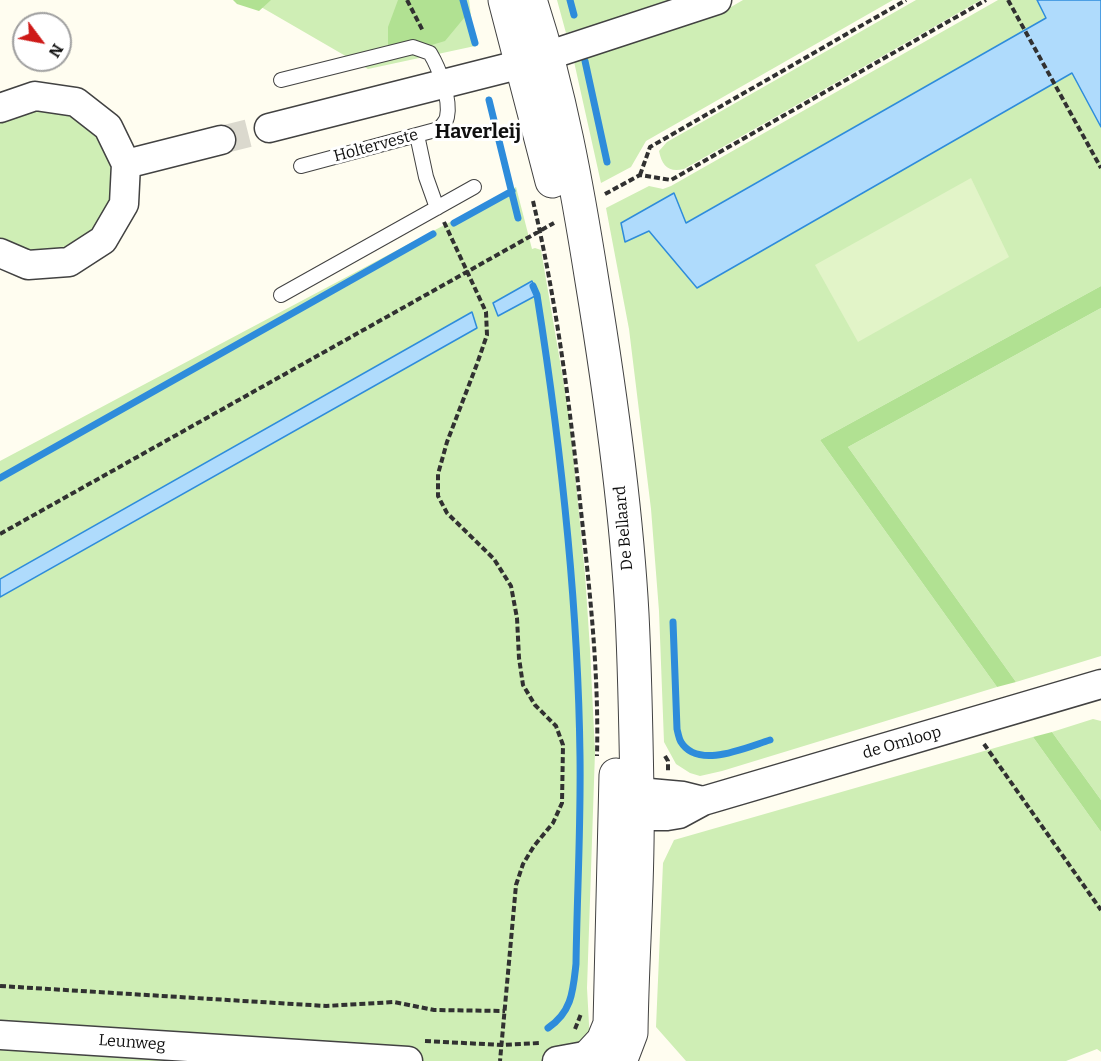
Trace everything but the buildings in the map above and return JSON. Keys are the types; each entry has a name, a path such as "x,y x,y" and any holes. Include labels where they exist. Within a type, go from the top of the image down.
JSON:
{"street":[{"name":"De Bellaard","path":"505,0 535,60"},
{"name":"De Bellaard","path":"530,0 543,144 560,220 598,480 626,804 631,1033 623,1054 588,1056"},
{"path":"269,128 535,60 717,0"},
{"path":"0,108 35,96 76,102 108,127 126,164 124,204 103,240 69,262 28,265 0,253"},
{"path":"126,164 221,140"},
{"name":"de Omloop","path":"626,804 667,816 679,814 703,801 1101,684"},
{"name":"Leunweg","path":"0,1035 408,1061"}],"lane":[{"path":"280,80 413,47 430,53"},
{"name":"Holterveste","path":"301,166 439,129 447,120 448,108 439,67 430,53"},
{"path":"417,135 426,177 438,208"},
{"path":"281,295 474,187"}],"path":[{"path":"406,0 421,24 430,53"},
{"path":"640,175 651,147 906,0"},
{"path":"0,534 640,175 671,180 986,0"},
{"path":"1008,0 1101,168"},
{"path":"532,196 560,220 561,342 591,600 597,764"},
{"path":"438,208 486,312 487,334 447,442 438,474 438,496 447,513 494,559 511,586 517,618 523,685 535,705 556,726 563,745 562,803 553,824 534,846 523,864 516,885 500,1061"},
{"path":"984,743 1101,910"},
{"path":"0,986 326,1006 394,1002 434,1010 506,1011"},
{"path":"584,1008 588,1056"}],"green space":[{"path":"233,0 271,0 259,11 237,4"},
{"path":"249,0 469,0 475,46 368,69"},
{"path":"398,0 465,0 469,12 445,41 388,58 388,27"},
{"path":"557,0 679,0 566,33"},
{"path":"743,0 893,0 646,141 631,167 601,183 573,57 731,7"},
{"path":"916,0 981,0 684,169 670,169 662,161 659,151 667,142"},
{"path":"998,0 1037,0 1046,18 685,223 674,193 649,231 697,288 1072,72 1101,127 1101,286 820,440 997,687 722,771 700,776 690,773 676,764 664,742 659,611 651,509 629,329 606,208 649,186 663,189 671,186"},
{"path":"38,105 74,111 102,133 118,167 116,203 97,234 66,254 30,256 0,243 0,119"},
{"path":"971,178 1009,257 858,342 815,265"},
{"path":"516,187 532,249 541,250 569,414 585,574 595,752 587,988 591,1061 0,1061 0,461"},
{"path":"1101,286 1101,308 848,447 1016,682 997,687 820,440"},
{"path":"1101,308 1101,656 1016,682 848,447"},
{"path":"1093,719 1101,721 1101,800 1052,732"},
{"path":"1052,732 1101,800 1101,832 1033,737"},
{"path":"1033,737 1101,832 1101,1052 1097,1049 1066,1061 686,1061 656,1027 663,863 674,840"}],"water":[{"path":"1037,0 1101,0 1101,127 1072,73 697,288 649,231 625,242 621,223 674,193 686,223 1046,18"},
{"path":"532,281 537,295 498,316 493,303"},
{"path":"472,312 477,328 0,597 0,579"}],"waterway":[{"path":"463,0 475,43"},
{"path":"570,0 574,15"},
{"path":"585,61 607,162"},
{"path":"489,100 518,218"},
{"path":"454,223 512,191"},
{"path":"0,478 433,234"},
{"path":"533,286 537,295 546,352 561,467 572,582 579,698 576,964 567,1008 548,1028"},
{"path":"673,622 677,729 681,742 689,750 711,756 770,740"}],"tunnel":[{"path":"221,140 269,128"}],"district":[{"name":"Haverleij","path":"478,132"}]}
